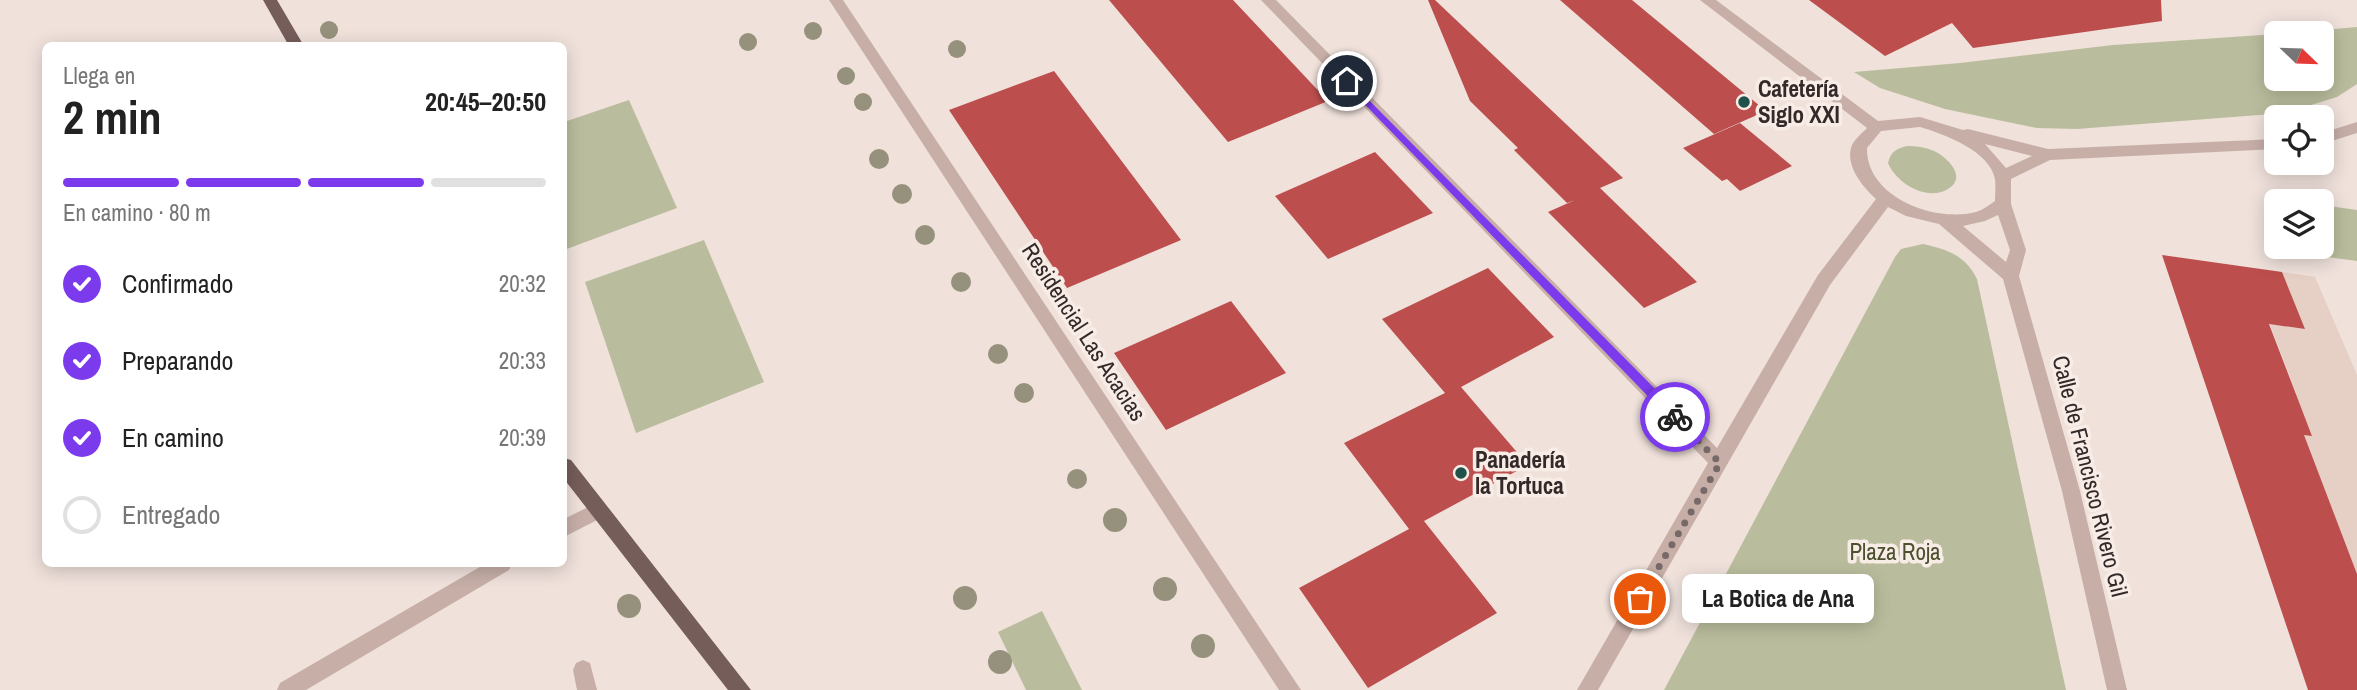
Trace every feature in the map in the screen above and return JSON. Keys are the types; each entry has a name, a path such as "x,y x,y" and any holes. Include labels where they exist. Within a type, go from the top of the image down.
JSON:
{"main road":[{"path":"270,0 295,42"},
{"path":"567,470 741,690"}],"street":[{"name":"Residencial Las Acacias","path":"836,0 1291,690"},
{"path":"1268,0 1720,463"},
{"path":"1707,0 1876,127"},
{"path":"1952,131 1985,151 2003,176 2003,204 1980,217 1945,220 1903,209 1885,199 1861,168 1859,147 1876,127 1890,123 1920,122 2048,155 2264,145"},
{"path":"2334,135 2357,127"},
{"path":"2003,176 2048,155"},
{"path":"1587,690 1824,280 1885,199"},
{"name":"Calle de Francisco Rivero Gil","path":"2003,204 2018,250 2011,276 2071,491 2118,690"},
{"path":"1945,220 2011,276"},
{"path":"567,527 598,510"},
{"path":"287,690 497,567"}],"green space":[{"path":"2357,27 2357,84 2337,97 2311,105 2264,105 2264,115 2077,129 2037,128 1945,109 1880,88 1854,72 2113,45 2264,35 2264,91 2334,91 2334,29"},
{"path":"629,100 677,208 567,249 567,121"},
{"path":"1907,146 1934,151 1949,162 1956,173 1954,184 1948,189 1931,193 1922,192 1905,183 1888,163 1895,151"},
{"path":"2334,207 2357,210 2357,261 2334,258"},
{"path":"704,240 764,382 636,433 585,282"},
{"name":"Plaza Roja","path":"1923,244 1955,255 1973,271 1977,279 2066,690 1664,690 1895,257 1901,249"},
{"path":"1042,611 1082,690 1026,690 998,632"}],"shaded area":[{"path":"2282,272 2315,277 2357,375 2357,574 2303,435 2312,435 2301,408 2293,406 2296,393 2270,324 2305,329"}],"building":[{"path":"1109,0 1233,0 1328,101 1228,142"},
{"path":"1428,0 1435,0 1623,178 1600,188 1697,282 1644,308 1548,212 1575,200 1567,203 1514,150 1518,148 1470,101"},
{"path":"1560,0 1632,0 1766,111 1714,134"},
{"path":"1809,0 2161,0 2162,21 1973,48 1952,23 1885,56"},
{"path":"1054,71 1181,240 1067,288 949,110"},
{"path":"1740,123 1792,166 1740,191 1727,179 1722,181 1683,148"},
{"path":"1375,152 1433,213 1328,259 1275,196"},
{"path":"2162,255 2282,272 2305,329 2269,324 2312,436 2304,435 2357,574 2357,690 2308,690"},
{"path":"1488,268 1554,337 1461,387 1528,465 1424,521 1497,613 1368,688 1299,588 1409,529 1344,443 1445,393 1382,319"},
{"path":"1231,301 1286,373 1166,430 1114,353"}],"way so far":[{"path":"1640,599 1720,463 1675,417"}],"place":[{"name":"Cafetería Siglo XXI","path":"1744,102"},
{"name":"Panadería la Tortuca","path":"1461,473"},
{"name":"La Botica de Ana","path":"1640,599"}],"route":[{"path":"1347,81 1675,417"}]}
